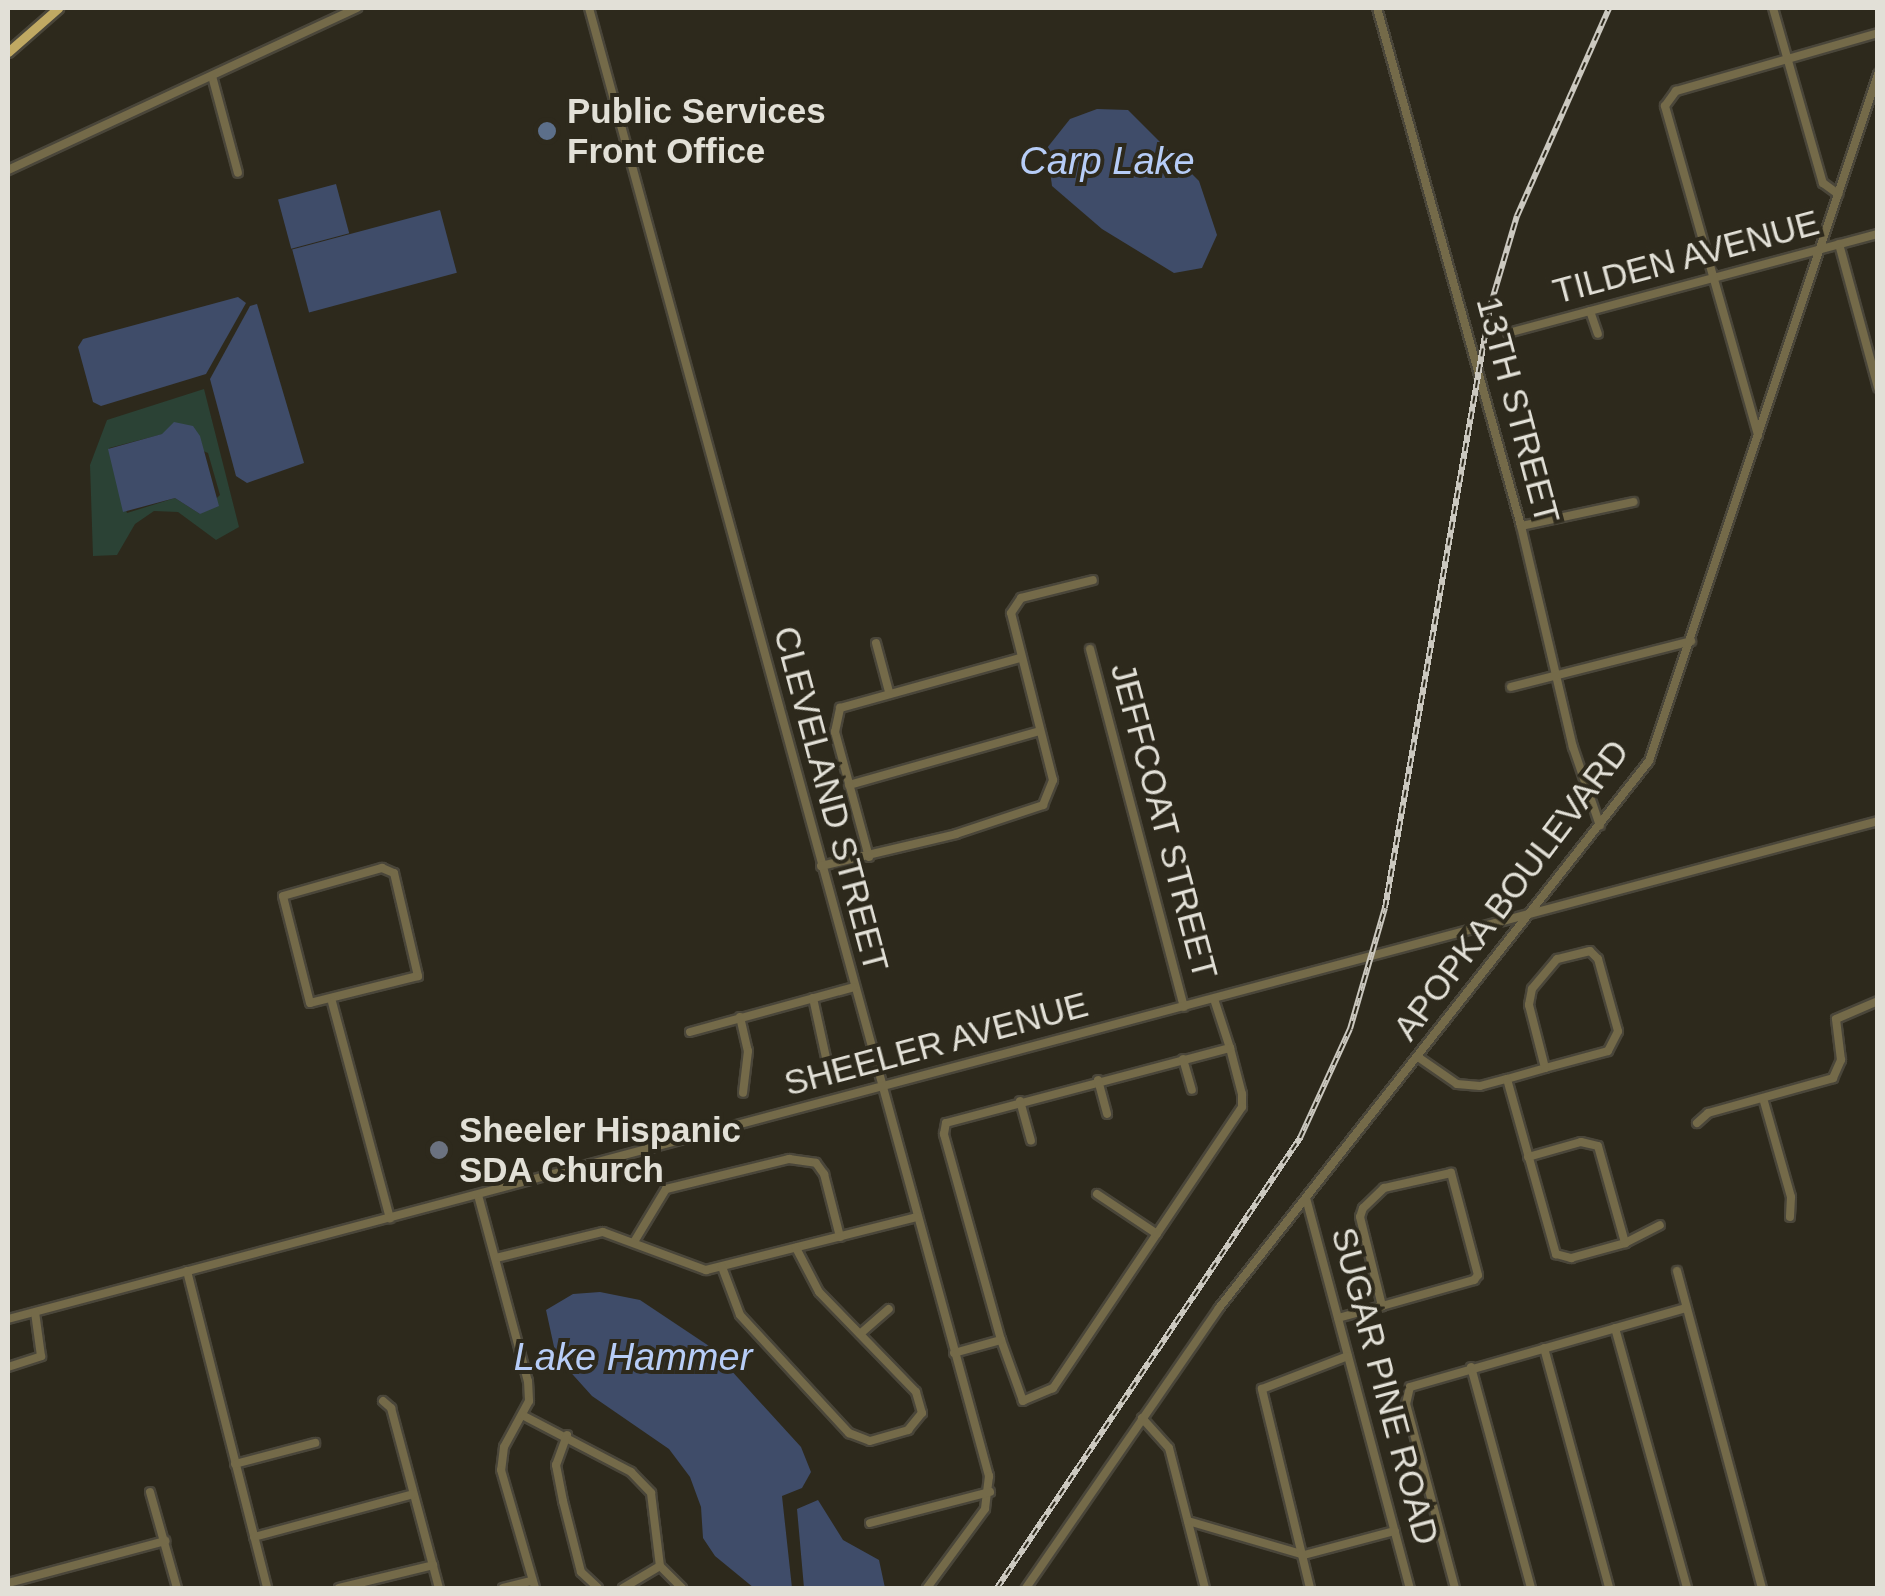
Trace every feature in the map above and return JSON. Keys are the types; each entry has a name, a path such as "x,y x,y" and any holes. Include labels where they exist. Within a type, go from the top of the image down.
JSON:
{"main road":[{"path":"8,52 58,8"}],"street":[{"path":"8,170 357,8"},
{"name":"CLEVELAND STREET","path":"588,8 990,1492"},
{"name":"13TH STREET","path":"1377,8 1521,526 1579,768 1600,826"},
{"path":"1774,8 1824,186 1838,194"},
{"path":"1758,436 1666,115 1667,98 1676,91 1878,33"},
{"name":"APOPKA BOULEVARD","path":"1026,1588 1142,1418 1306,1198 1649,761 1878,74"},
{"path":"212,76 238,173"},
{"name":"TILDEN AVENUE","path":"1508,334 1878,234"},
{"path":"1839,244 1878,388"},
{"path":"1590,311 1598,334"},
{"path":"1865,342 1878,338"},
{"path":"1521,526 1633,502"},
{"path":"821,866 869,857 1043,805 1054,780 1011,624 1014,604 1093,580"},
{"path":"1510,687 1691,641"},
{"path":"876,642 889,692"},
{"name":"JEFFCOAT STREET","path":"1090,650 1184,1007"},
{"path":"869,857 834,716 847,703 1020,658"},
{"path":"849,785 1040,731"},
{"name":"SHEELER AVENUE","path":"8,1319 1878,822"},
{"path":"390,869 418,976 332,1002 307,997 283,896 390,869"},
{"path":"1418,1057 1456,1084 1507,1079 1608,1051 1618,1040 1598,958 1590,951 1557,959 1532,989 1529,1005 1545,1068"},
{"path":"690,1032 854,987"},
{"path":"813,998 828,1067"},
{"path":"1214,998 1230,1048 1242,1108 1046,1395 1023,1400 1016,1394 944,1134 955,1116 1230,1048"},
{"path":"1698,1123 1708,1113 1833,1078 1840,1060 1836,1019 1878,1001"},
{"path":"332,1002 390,1218"},
{"path":"740,1017 748,1051 743,1092"},
{"path":"1184,1059 1192,1090"},
{"path":"1507,1079 1556,1254 1571,1258 1625,1244 1660,1224"},
{"path":"1098,1080 1107,1114"},
{"path":"1764,1098 1791,1197 1790,1217"},
{"path":"1020,1101 1031,1140"},
{"path":"1528,1157 1582,1142 1598,1146 1625,1244"},
{"path":"634,1242 666,1189 788,1159 816,1163 824,1174 840,1237"},
{"path":"1338,1318 1382,1306 1478,1275 1451,1173 1384,1188 1363,1208 1360,1216 1382,1306"},
{"path":"1097,1194 1157,1234"},
{"path":"478,1195 528,1381 524,1416 504,1447 501,1470 533,1585 503,1588"},
{"name":"SUGAR PINE ROAD","path":"1306,1198 1410,1588"},
{"path":"496,1258 586,1234 634,1242 693,1269 722,1267 917,1216"},
{"path":"722,1267 740,1315 849,1432 870,1441 908,1430 922,1413 916,1392 811,1281 796,1248"},
{"path":"187,1271 267,1588"},
{"path":"1677,1271 1761,1588"},
{"path":"1455,1588 1406,1394 1418,1382 1686,1308"},
{"path":"860,1334 889,1309"},
{"path":"8,1366 40,1356 34,1312"},
{"path":"1615,1328 1687,1588"},
{"path":"954,1354 1000,1340"},
{"path":"1544,1348 1609,1588"},
{"path":"1310,1588 1262,1398 1270,1381 1348,1356"},
{"path":"1470,1367 1531,1588"},
{"path":"382,1401 391,1408 439,1588"},
{"path":"524,1416 567,1435 631,1472 651,1493 660,1566 682,1588"},
{"path":"1142,1418 1169,1448 1205,1588"},
{"path":"567,1435 556,1466 563,1501 581,1572 598,1588"},
{"path":"235,1464 315,1443"},
{"path":"150,1492 177,1588"},
{"path":"870,1523 990,1492"},
{"path":"928,1588 990,1492"},
{"path":"254,1536 414,1494"},
{"path":"1188,1521 1304,1555 1394,1531"},
{"path":"8,1582 165,1542"},
{"path":"338,1588 433,1564"},
{"path":"623,1588 660,1566"}],"green space":[{"path":"204,389 239,527 216,540 178,512 154,511 135,524 117,555 93,556 90,465 107,420","holes":["163,434 208,453 220,495 200,514 175,498 127,513 109,448"]}],"water":[{"name":"Carp Lake","path":"1097,109 1128,110 1199,181 1217,235 1202,268 1174,273 1102,229 1052,186 1047,148 1070,119"},
{"path":"336,184 349,233 291,249 278,200"},
{"path":"440,210 457,273 309,312 292,250"},
{"path":"238,297 246,303 206,374 101,406 93,402 78,347 83,339"},
{"path":"257,304 304,463 247,483 236,476 210,379 250,306"},
{"path":"174,422 193,426 200,436 219,506 200,514 175,498 123,512 108,449 162,434"},
{"name":"Lake Hammer","path":"600,1292 640,1300 709,1346 801,1447 811,1472 802,1488 782,1496 792,1588 754,1588 715,1556 703,1538 701,1507 690,1477 669,1449 592,1396 556,1356 546,1310 573,1294"},
{"path":"818,1500 843,1540 879,1560 885,1588 804,1588 797,1509"}],"railway":[{"path":"997,1588 1300,1138 1350,1029 1385,908 1490,307 1517,216 1609,8"}],"place":[{"name":"Public Services Front Office","path":"547,131"},
{"name":"Sheeler Hispanic SDA Church","path":"439,1150"}]}
